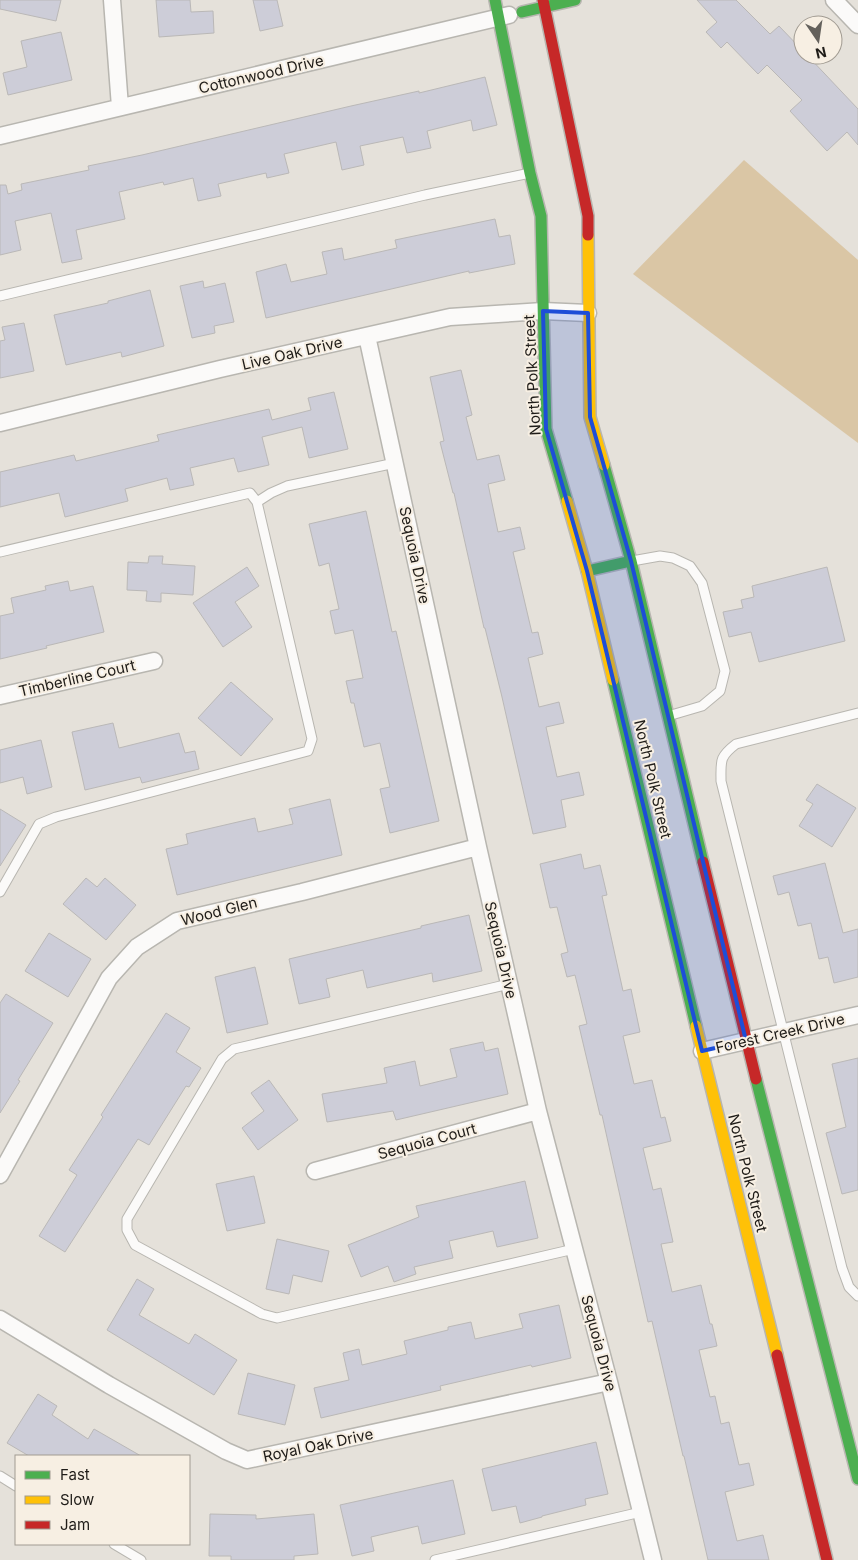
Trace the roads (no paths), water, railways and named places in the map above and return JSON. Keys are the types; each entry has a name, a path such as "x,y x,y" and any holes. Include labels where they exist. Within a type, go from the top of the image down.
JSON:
{"main road":[{"name":"North Polk Street","path":"495,0 530,173 541,216 546,429 588,571 702,1051 827,1560"},
{"path":"522,12 543,4 575,0"},
{"name":"North Polk Street","path":"543,4 588,216 590,417 631,561 746,1041 858,1479"},
{"path":"588,571 631,561"}],"street":[{"path":"112,0 120,107"},
{"path":"834,0 858,25"},
{"name":"Cottonwood Drive","path":"0,136 522,12"},
{"name":"Live Oak Drive","path":"0,423 220,369 450,317 543,312 588,313"},
{"name":"Sequoia Drive","path":"367,336 478,847 538,1111 654,1560"},
{"name":"Timberline Court","path":"0,696 154,661"},
{"name":"Wood Glen","path":"0,1175 109,978 137,947 176,920 311,889 478,847"},
{"name":"Forest Creek Drive","path":"702,1051 858,1015"},
{"name":"Sequoia Court","path":"315,1171 538,1111"},
{"name":"Royal Oak Drive","path":"0,1319 109,1385 226,1451 247,1460 609,1382"}],"lane":[{"path":"0,296 426,194 530,173"},
{"path":"257,502 287,486 395,463"},
{"path":"0,552 250,494 257,502 312,739 308,751 65,814 40,824 0,892"},
{"path":"631,561 660,556 673,558 690,566 702,583 725,671 720,691 702,706 668,716"},
{"path":"858,713 736,744 725,752 721,764 721,781 842,1268 849,1287 858,1296"},
{"path":"509,984 234,1049 222,1059 127,1219 126,1230 135,1245 262,1314 277,1318 574,1249"},
{"path":"0,1476 15,1485"},
{"path":"435,1560 641,1512"},
{"path":"116,1545 142,1560"}]}
